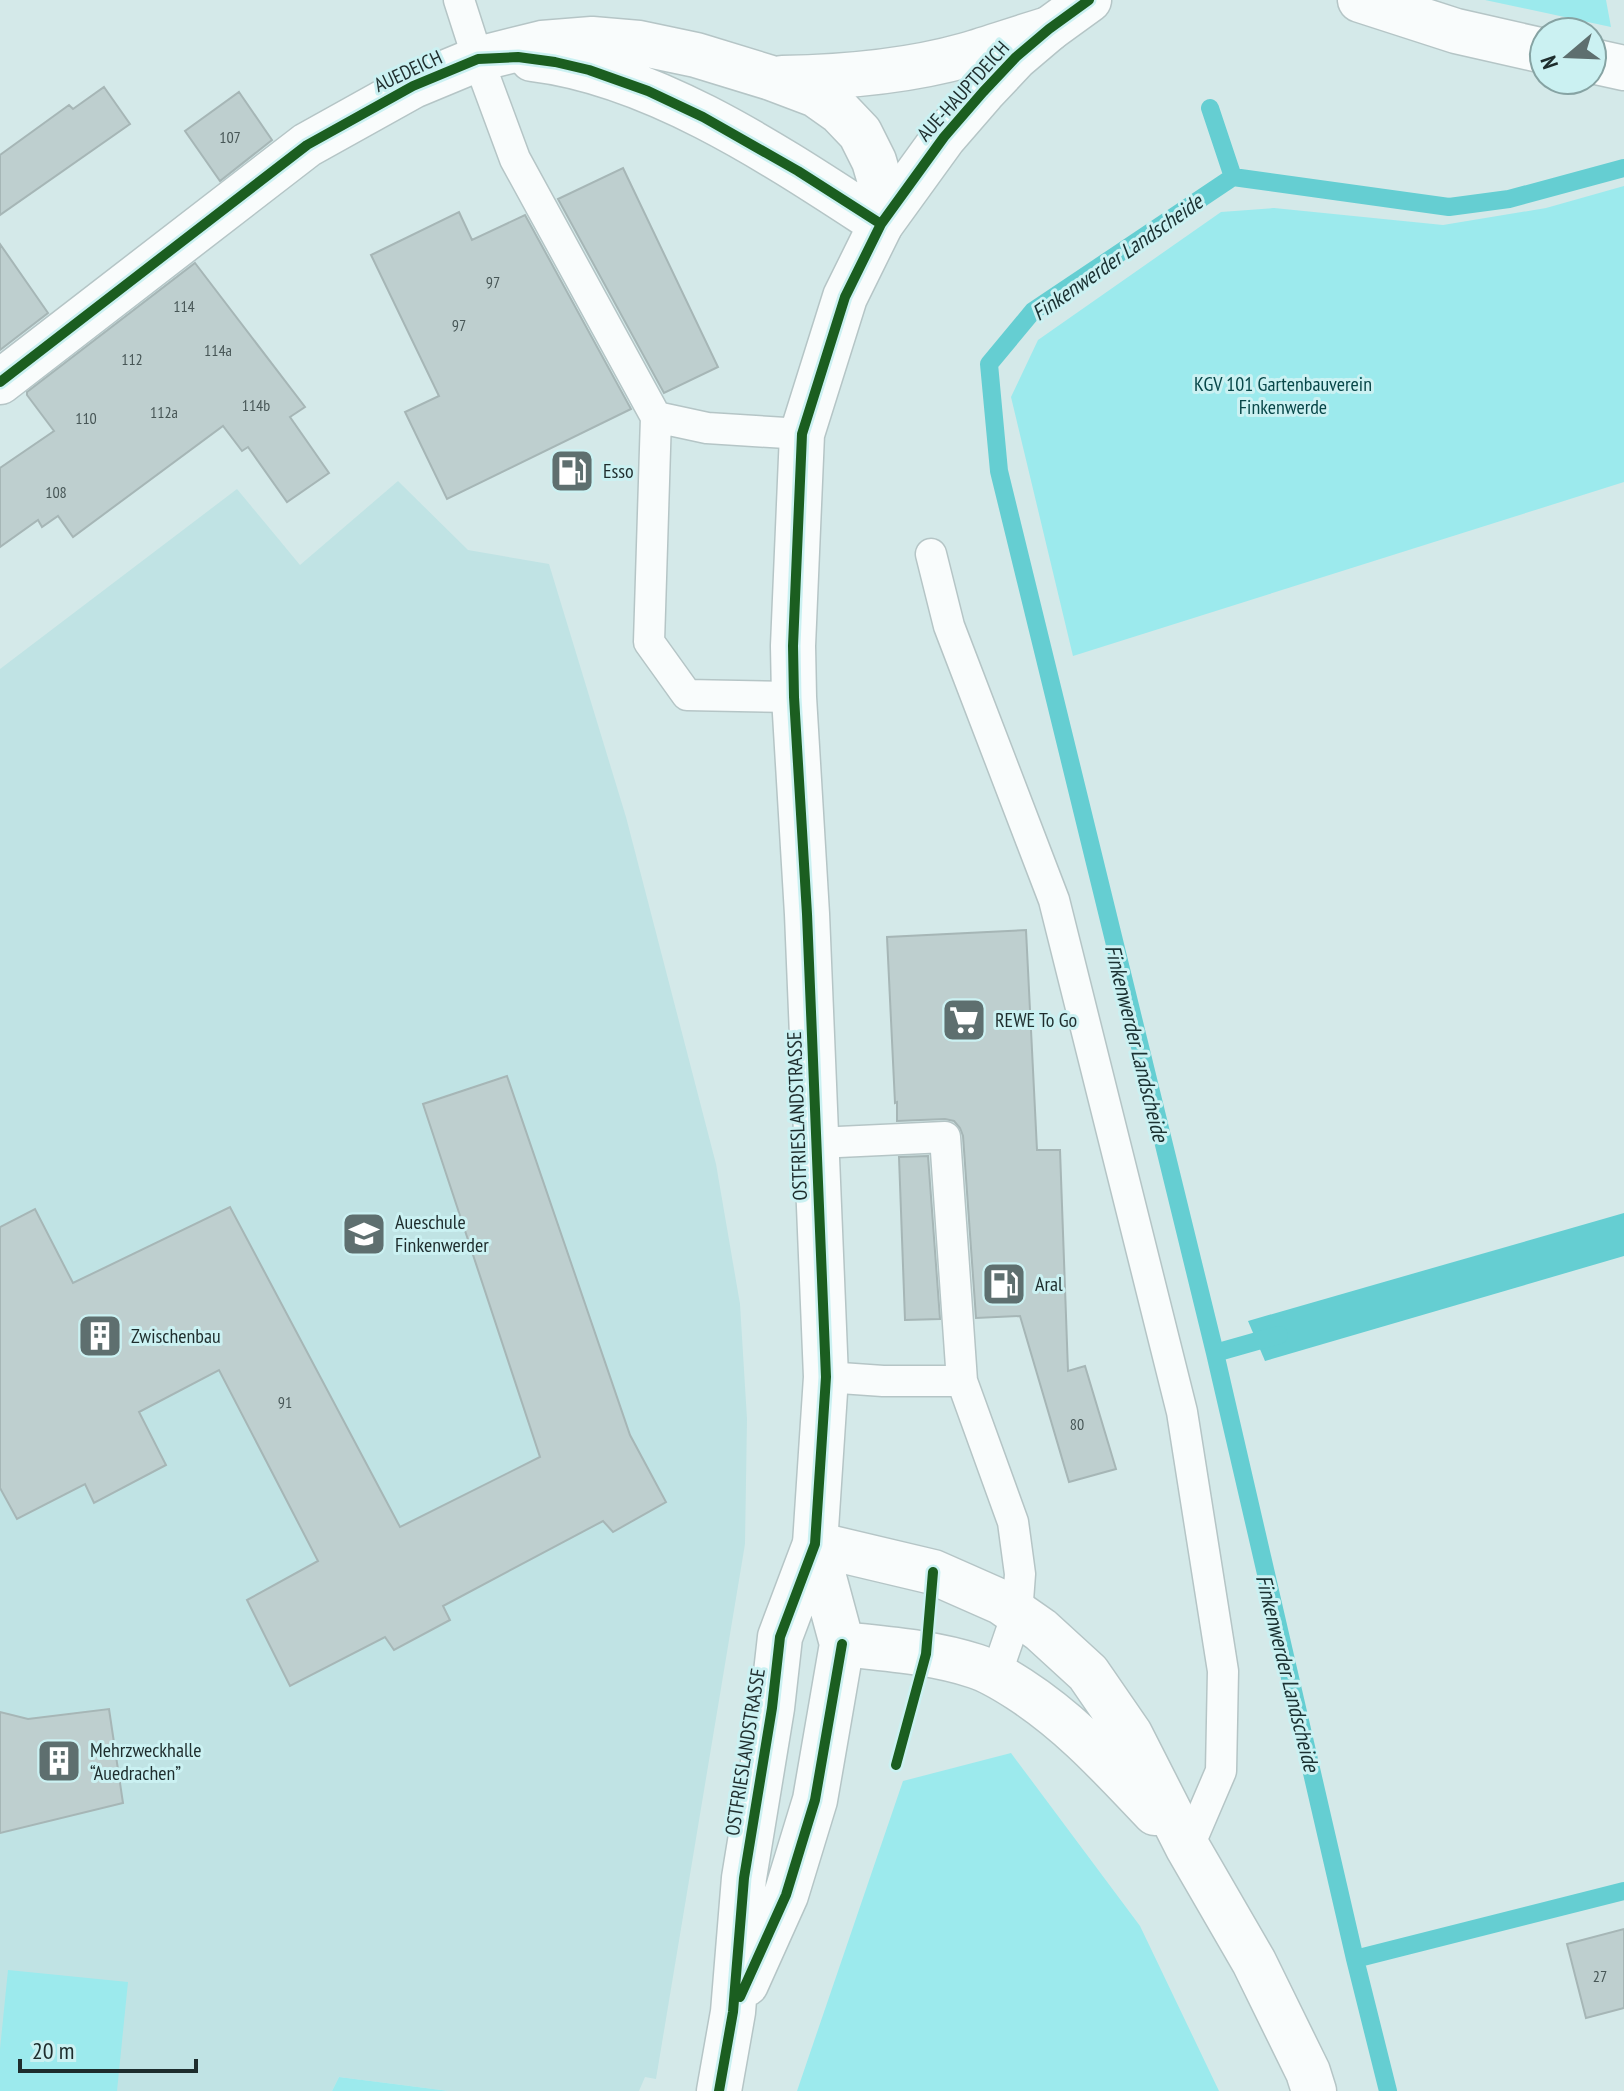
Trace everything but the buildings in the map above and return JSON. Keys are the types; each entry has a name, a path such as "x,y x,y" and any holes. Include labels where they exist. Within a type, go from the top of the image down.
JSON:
{"street":[{"name":"AUE-HAUPTDEICH","path":"881,224 954,125 1016,57 1089,0"},
{"path":"1360,0 1456,31 1528,47"},
{"name":"AUEDEICH","path":"771,78 836,77 901,69 964,56 1049,29"},
{"name":"AUEDEICH","path":"0,382 307,145 413,86 478,59 542,43 592,39 639,43 696,55 816,95 840,112 860,133 874,161 882,188 881,224"},
{"name":"AUEDEICH","path":"478,59 518,57 555,62 589,70 648,91 703,117 798,171 881,224"},
{"name":"OSTFRIESLANDSTRASSE","path":"719,2091 733,2012 744,1878 772,1708 780,1637 815,1544 826,1377 807,914 794,697 793,646 802,434 845,297 881,224"},
{"path":"815,1544 933,1572 1001,1602 1041,1630 1088,1673 1130,1734 1188,1848 1254,1962 1308,2072 1314,2091"},
{"name":"OSTFRIESLANDSTRASSE","path":"733,2012 786,1895 815,1800 842,1644 815,1544"},
{"path":"842,1644 926,1654 996,1675 1038,1702 1087,1741 1188,1848"}],"lane":[{"path":"459,0 515,159 656,417 649,642 687,695 794,697"},
{"path":"656,417 707,428 802,434"},
{"path":"931,554 949,626 1054,900 1182,1412 1223,1671 1221,1771 1188,1848"},
{"path":"817,1143 945,1137 962,1381 1013,1522 1020,1574 1017,1614 996,1675"},
{"path":"826,1377 962,1381"}],"shaded area":[{"name":"Aueschule Finkenwerder","path":"398,481 468,550 549,564 626,817 716,1164 740,1304 747,1419 745,1544 656,2079 645,2077 639,2091 449,2091 339,2077 332,2091 0,2091 0,669 237,489 300,565"},
{"path":"1624,1213 1624,1256 1265,1361 1248,1321"}],"green space":[{"path":"1485,0 1606,0 1611,27 1608,26 1608,16 1560,16"},
{"name":"KGV 101 Gartenbauverein Finkenwerde","path":"1624,186 1624,482 1073,656 1011,397 1038,340 1221,212 1274,208 1443,225 1546,208"},
{"path":"1011,1753 1140,1926 1219,2091 797,2091 903,1781"},
{"path":"8,1970 128,1982 117,2091 0,2091 0,2049"},
{"path":"339,2077 449,2091 332,2091"}],"waterway":[{"name":"Finkenwerder Landscheide","path":"1210,108 1233,177 1033,311 989,364 999,471 1215,1353 1388,2091"},
{"path":"1233,177 1449,207 1509,199 1624,168"},
{"path":"1215,1353 1279,1335"},
{"path":"1355,1959 1624,1891"}],"cycle path":[{"path":"719,2091 733,2012 744,1878 772,1708 780,1637 815,1544 826,1377 807,914 794,697 793,646 802,434 845,297 881,224 944,137 983,92 1016,57 1089,0"},
{"path":"0,382 307,145 413,86 478,59 518,57 555,62 589,70 648,91 703,117 798,171 881,224"},
{"path":"896,1765 926,1654 933,1572"},
{"path":"740,1997 786,1895 815,1800 842,1644"}],"place":[{"name":"Esso","path":"572,471"},
{"name":"REWE To Go","path":"964,1020"},
{"name":"Aueschule Finkenwerder","path":"364,1234"},
{"name":"Aral","path":"1004,1284"},
{"name":"Zwischenbau","path":"100,1336"},
{"name":"Mehrzweckhalle “Auedrachen”","path":"59,1761"}]}
